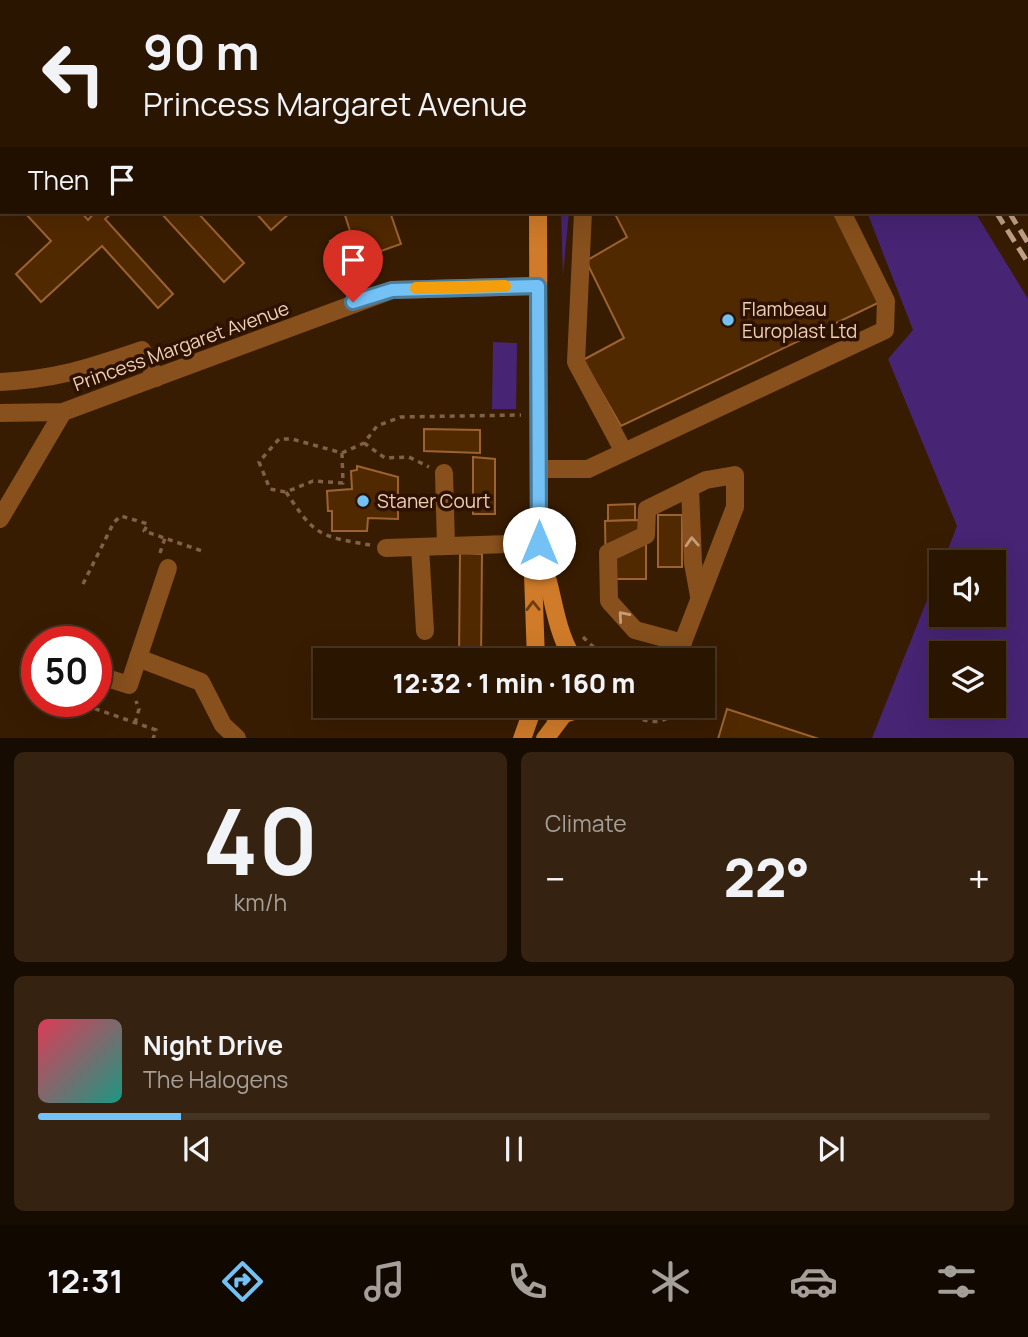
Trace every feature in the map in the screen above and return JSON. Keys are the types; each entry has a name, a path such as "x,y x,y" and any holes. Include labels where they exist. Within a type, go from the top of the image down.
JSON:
{"main road":[{"path":"538,214 539,548 533,573 538,648"},
{"path":"539,548 550,579 564,643 568,648"},
{"path":"522,738 530,718"},
{"path":"545,738 561,718"}],"street":[{"path":"583,214 576,362 624,452"},
{"path":"539,469 588,469 885,330 886,301 843,214"},
{"name":"Princess Margaret Avenue","path":"0,413 63,412 392,290 538,286"},
{"path":"0,382 45,380 85,371 142,350 156,378"},
{"path":"0,519 63,412"},
{"path":"444,473 446,546"},
{"path":"673,648 635,630 610,601 608,554 646,535 648,509 706,480 735,475 735,507 680,648"},
{"path":"690,488 693,564 699,596"},
{"path":"420,547 425,631"},
{"path":"386,548 539,548"},
{"path":"112,680 129,685 168,568"},
{"path":"138,658 201,682 223,725 238,738"}],"path":[{"path":"342,453 343,483 313,481 286,492 270,489 259,462 279,439 292,439 342,453 364,443 377,425 401,417 537,415"},
{"path":"364,443 385,458 409,457 444,473"},
{"path":"286,492 306,522 323,537 386,548"},
{"path":"83,584 114,522 121,516 148,524 144,531 205,552"},
{"path":"129,685 139,709 135,723"},
{"path":"112,715 156,730 153,738"},
{"path":"629,718 642,727 660,728 676,718"}],"shaded area":[{"path":"561,214 569,214 563,275"},
{"path":"868,214 976,214 1028,299 1028,738 872,738 929,595 929,627 1006,627 1006,550 948,550 957,526 888,359 913,330"},
{"path":"493,342 517,343 516,409 492,409"}],"building":[{"path":"26,214 83,214 88,220 93,214 111,214 105,219 173,294 158,308 102,246 41,302 16,274 51,241"},
{"path":"162,214 199,214 244,263 224,282"},
{"path":"257,214 289,214 271,230"},
{"path":"345,214 391,214 401,244 338,266 330,241 351,234"},
{"name":"Flambeau Europlast Ltd","path":"615,214 837,214 880,302 621,426 583,360 624,338 586,261 627,237"},
{"path":"424,429 480,430 480,453 424,451"},
{"path":"473,457 495,459 495,514 473,514"},
{"name":"Staner Court","path":"357,466 398,477 398,519 368,518 367,531 332,531 332,511 328,511 327,491 352,489 351,471 357,470"},
{"path":"635,504 635,520 608,521 608,505"},
{"path":"658,515 682,515 682,567 658,567"},
{"path":"639,520 646,544 646,579 606,579 605,521"},
{"path":"460,553 482,554 481,648 459,648"},
{"path":"727,709 816,738 718,738"}],"railway":[{"path":"997,214 1028,263"},
{"path":"1010,214 1028,243"}],"slow traffic":[{"path":"416,288 505,286"}],"place":[{"name":"Flambeau Europlast Ltd","path":"728,320"},
{"name":"Staner Court","path":"363,501"}],"route":[{"path":"353,302 392,290 538,286 539,543"}]}
